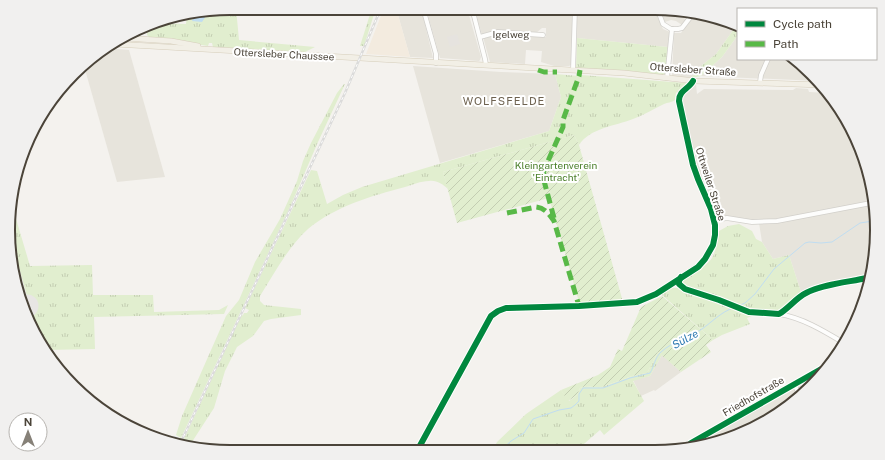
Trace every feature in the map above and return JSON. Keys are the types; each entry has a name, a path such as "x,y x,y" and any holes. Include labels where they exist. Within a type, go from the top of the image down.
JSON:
{"main road":[{"name":"Ottersleber Chaussee","path":"132,39 170,42 207,49"},
{"name":"Ottersleber Chaussee","path":"121,44 360,58"},
{"name":"Ottersleber Straße","path":"360,58 624,73 693,80 814,85"}],"street":[{"path":"426,15 436,54 436,62"},
{"path":"474,15 486,65"},
{"path":"573,70 575,15"},
{"path":"659,15 663,24 672,29 682,28 690,18"},
{"path":"667,78 672,29"},
{"name":"Igelweg","path":"480,37 498,32 544,35"},
{"path":"760,82 761,75 768,60"},
{"path":"529,68 546,66 555,69"},
{"path":"538,68 550,71 562,69"},
{"name":"Ottweiler Straße","path":"693,80 691,84 680,93 679,103 696,172 714,220 715,235 709,254 700,265 680,278 680,286 753,313 779,314"},
{"path":"714,220 727,218 752,222 777,221 868,204"},
{"path":"779,314 809,291 865,279"},
{"path":"779,314 807,323 839,341"},
{"name":"Friedhofstraße","path":"692,442 818,371"},
{"path":"794,385 798,391"}],"shaded area":[{"path":"381,15 398,15 410,57 366,54"},
{"path":"398,15 423,15 433,58 410,57"},
{"path":"428,15 469,15 481,57 480,60 440,58"},
{"path":"476,15 573,15 571,65 554,66 541,62 542,51 526,50 525,64 490,62 483,37 498,34 546,37 546,28 542,28 536,33 497,31 482,35"},
{"path":"577,15 656,15 663,29 670,32 668,47 577,38"},
{"path":"662,15 687,18 682,25 671,20 665,22"},
{"path":"692,18 711,22 733,30 716,54 702,65 691,78 672,76 674,33 681,33"},
{"path":"457,34 460,44 450,47 447,37"},
{"path":"737,36 737,60 787,60 810,81 701,76 722,57"},
{"path":"114,49 129,50 165,177 117,182 85,71"},
{"path":"413,66 555,74 561,97 549,131 440,163"},
{"path":"696,84 697,94 704,89 793,90 796,88 808,89 809,92 821,93 848,135 863,174 870,216 870,244 865,276 837,281 801,292 789,255 773,259 762,242 759,223 715,216 699,178 689,144 682,111 681,98"},
{"path":"662,355 681,372 655,391 654,390 641,396 633,380 650,376"},
{"path":"800,384 802,387 786,401 750,423 724,434 697,441"}],"green space":[{"path":"216,15 237,15 239,40 315,47 305,52 213,47 212,43 209,43 208,46 149,37 147,35 147,31 168,24 186,24 187,19 188,19"},
{"path":"370,15 374,15 364,46 360,46"},
{"path":"733,30 737,31 737,36 722,57 701,76 691,78 702,65 716,54"},
{"path":"577,38 668,47 666,72 663,75 576,68"},
{"path":"555,74 686,83 686,85 676,93 674,101 664,104 641,116 596,131 584,139 579,145 574,135 443,172 448,189 434,181 420,182 354,203 319,221 308,229 294,244 260,296 260,301 264,305 301,309 301,315 264,321 253,336 237,347 225,371 214,408 192,442 183,440 241,316 249,310 245,308 311,170 317,171 327,204 362,187 549,131 561,97"},
{"path":"344,84 290,207 181,438 176,435 182,416 226,316 239,300 255,262 280,219 297,181 303,161 311,143 337,93"},
{"name":"Kleingartenverein 'Eintracht'","path":"574,135 579,145 623,302 579,302 549,198 457,223 443,172"},
{"path":"15,215 30,266 92,265 93,295 153,295 154,312 219,310 228,305 224,314 94,317 95,349 52,350 37,325 27,302 18,263 15,244"},
{"path":"739,224 752,231 756,239 762,242 773,259 789,255 801,292 787,305 776,312 749,310 731,301 682,285 686,277 709,262 712,258 716,248 719,231 728,226"},
{"path":"672,288 678,288 752,316 747,318 750,324 713,340 661,294"},
{"path":"662,296 713,340 706,345 711,352 681,372 658,352 647,373 632,376 599,388 586,386 580,388 577,395 568,401 561,390 598,375 610,367 618,349 622,351 641,307"},
{"path":"658,352 662,355 650,376 633,381 644,401 604,435 600,430 583,445 495,445 526,414 561,390 569,401 577,395 580,388 586,386 599,388 632,376 647,373"}],"water":[{"path":"206,16 202,22 192,21 193,18"}],"waterway":[{"name":"Sülze","path":"738,306 745,303 755,294 774,269 805,243 832,242 860,223 870,221"},
{"name":"Sülze","path":"507,445 524,433 533,419 559,410 571,408 579,401 579,394 583,388 603,388 630,378 650,373 657,357 666,348 697,332 733,308"},
{"path":"175,437 179,439"}],"railway":[{"path":"182,440 345,93 378,15"}],"marked path":[{"path":"538,70 544,72 557,72"},
{"path":"554,218 543,177 544,170 563,127 563,120 580,70"},
{"path":"507,213 536,207 544,210 552,218 579,306 576,306"}],"cycle path":[{"path":"420,445 491,316 498,311 506,308 579,306 637,302 656,294 698,267 705,259 713,245 715,225 711,209 693,165 679,101 679,97 682,92 693,81"},
{"path":"681,277 679,284 685,289 749,312 779,314 802,295 813,290 828,285 865,278"},
{"path":"694,441 818,371"}],"district":[{"name":"WOLFSFELDE","path":"504,101"}]}
